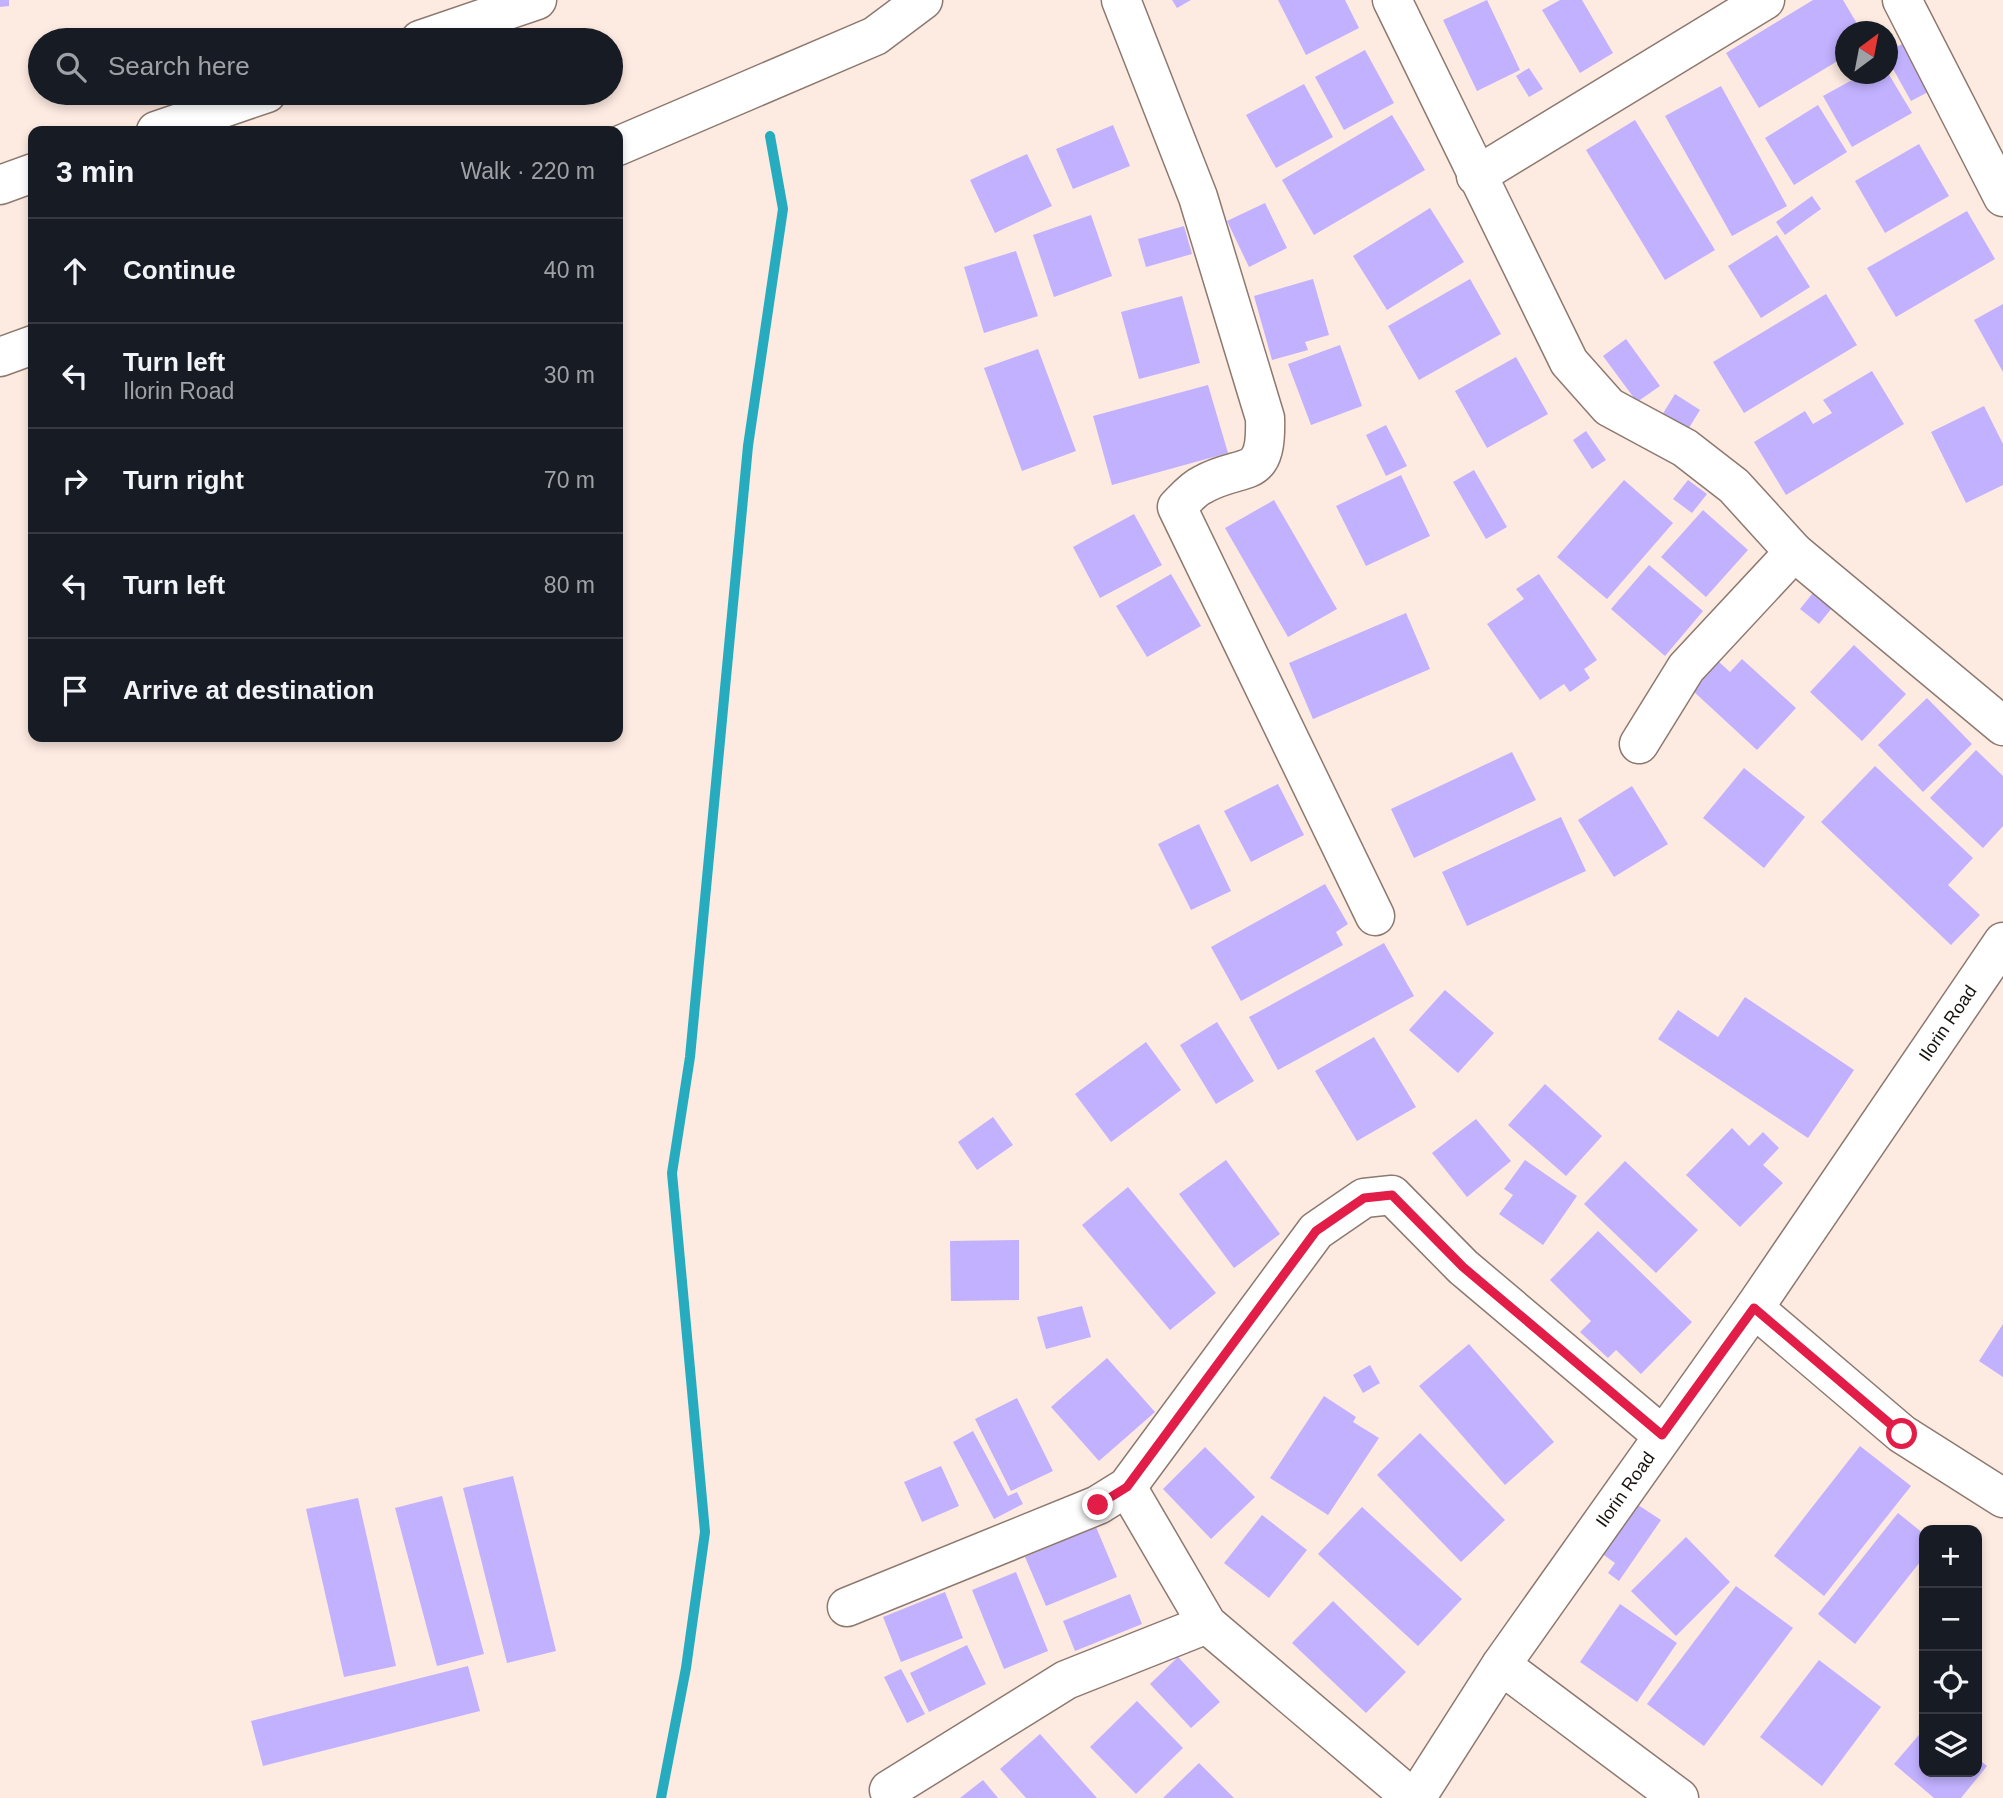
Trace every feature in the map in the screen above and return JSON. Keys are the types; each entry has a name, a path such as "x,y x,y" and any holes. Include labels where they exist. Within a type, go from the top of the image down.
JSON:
{"street":[{"path":"455,28 537,0"},
{"path":"623,144 876,36 923,0"},
{"path":"1121,0 1198,197 1265,418 1266,448 1251,468 1201,485 1177,507 1375,916"},
{"path":"1392,0 1569,362 1609,407 1685,448 1734,486 1794,552 2003,726"},
{"path":"1476,176 1765,0"},
{"path":"1902,0 2003,197"},
{"path":"171,126 232,105"},
{"path":"0,185 28,175"},
{"path":"0,357 28,347"},
{"path":"1639,744 1686,668 1794,552"},
{"name":"Ilorin Road","path":"1414,1798 1500,1665 1754,1308 2003,942"},
{"path":"847,1607 1098,1505 1127,1487 1316,1231 1364,1198 1392,1195 1463,1267 1662,1435"},
{"path":"1754,1308 1902,1434 2003,1498"},
{"path":"1127,1487 1207,1624 1414,1798"},
{"path":"889,1790 1066,1680 1207,1624"},
{"path":"1500,1665 1679,1798"}],"building":[{"path":"0,0 9,0 9,6 0,7"},
{"path":"1172,0 1191,0 1177,8"},
{"path":"1278,0 1345,0 1359,28 1306,55"},
{"path":"1487,0 1520,70 1477,91 1443,20"},
{"path":"1560,0 1582,0 1613,53 1580,73 1542,10"},
{"path":"1813,0 1843,0 1855,21 1835,21 1835,63 1759,108 1726,53"},
{"path":"1902,44 1930,91 1911,101 1898,78 1898,46"},
{"path":"1365,50 1394,103 1344,130 1315,77"},
{"path":"1529,68 1543,89 1529,97 1516,76"},
{"path":"1304,84 1333,137 1276,168 1246,115"},
{"path":"1845,84 1895,84 1912,113 1852,147 1823,96"},
{"path":"1721,86 1787,206 1732,236 1665,116"},
{"path":"1818,105 1847,152 1794,185 1765,138"},
{"path":"1392,115 1425,170 1314,235 1282,180"},
{"path":"1635,120 1715,250 1665,280 1586,150"},
{"path":"1113,125 1130,166 1073,189 1056,149"},
{"path":"1919,144 1949,196 1885,233 1855,181"},
{"path":"1027,154 1052,206 995,233 970,180"},
{"path":"1812,196 1821,209 1785,235 1776,222"},
{"path":"1265,203 1287,248 1249,267 1227,221"},
{"path":"1430,208 1464,262 1387,310 1353,256"},
{"path":"1967,211 1995,259 1896,317 1867,268"},
{"path":"1091,215 1112,276 1054,297 1033,235"},
{"path":"1184,226 1192,254 1146,267 1138,239"},
{"path":"1777,235 1810,287 1761,318 1728,266"},
{"path":"1016,251 1038,316 984,333 964,267"},
{"path":"1313,279 1329,335 1305,342 1308,350 1272,360 1254,296"},
{"path":"1470,279 1501,334 1419,380 1388,326"},
{"path":"1826,294 1857,345 1744,413 1713,362"},
{"path":"1182,296 1200,363 1139,379 1121,312"},
{"path":"2003,304 2003,372 1974,320"},
{"path":"1626,339 1660,386 1637,402 1603,356"},
{"path":"1340,345 1362,406 1311,425 1288,364"},
{"path":"1038,349 1076,451 1022,471 984,368"},
{"path":"1516,357 1548,414 1487,448 1455,391"},
{"path":"1872,371 1904,424 1786,495 1754,442 1805,411 1813,424 1832,413 1823,400"},
{"path":"1208,385 1228,453 1112,485 1093,416"},
{"path":"1675,394 1700,410 1687,431 1662,415"},
{"path":"1984,406 2003,444 2003,485 1966,503 1931,432"},
{"path":"1386,425 1407,466 1386,476 1366,435"},
{"path":"1586,431 1606,460 1592,469 1573,440"},
{"path":"1474,470 1507,527 1486,539 1453,482"},
{"path":"1401,475 1430,536 1366,566 1336,506"},
{"path":"1624,480 1673,523 1607,599 1557,557"},
{"path":"1688,480 1707,494 1692,513 1673,499"},
{"path":"1274,500 1337,609 1288,637 1225,528"},
{"path":"1703,510 1748,550 1706,597 1661,557"},
{"path":"1134,514 1162,565 1100,598 1073,547"},
{"path":"1649,565 1703,611 1665,656 1611,609"},
{"path":"1171,574 1201,626 1147,657 1116,606"},
{"path":"1539,574 1597,660 1584,669 1590,678 1570,692 1564,684 1540,700 1487,624 1524,599 1516,589"},
{"path":"1817,588 1836,603 1819,624 1800,609"},
{"path":"1406,613 1430,669 1313,719 1289,663"},
{"path":"1854,645 1906,694 1862,741 1810,692"},
{"path":"1742,659 1796,708 1757,750 1692,690 1719,662 1730,672"},
{"path":"1927,698 1972,744 1923,792 1878,745"},
{"path":"1976,750 2003,776 2003,826 1983,848 1930,798"},
{"path":"1512,752 1536,800 1414,858 1391,809"},
{"path":"1875,766 1973,858 1948,885 1980,915 1951,945 1821,822"},
{"path":"1744,768 1805,817 1764,868 1703,818"},
{"path":"1278,784 1304,835 1251,862 1224,811"},
{"path":"1632,786 1668,844 1614,877 1578,820"},
{"path":"1561,817 1586,871 1467,926 1442,872"},
{"path":"1199,824 1231,891 1191,910 1158,844"},
{"path":"1325,884 1348,924 1336,932 1343,945 1241,1001 1211,947"},
{"path":"1384,943 1414,996 1278,1070 1249,1017"},
{"path":"1445,990 1494,1033 1458,1073 1409,1030"},
{"path":"1745,997 1854,1070 1808,1138 1658,1039 1678,1010 1718,1037"},
{"path":"1217,1022 1254,1081 1216,1104 1180,1045"},
{"path":"1374,1037 1416,1107 1357,1141 1315,1071"},
{"path":"1146,1042 1181,1090 1111,1142 1075,1094"},
{"path":"1545,1084 1602,1136 1566,1176 1508,1125"},
{"path":"993,1117 1013,1145 977,1170 958,1142"},
{"path":"1476,1119 1511,1161 1467,1197 1432,1153"},
{"path":"1732,1128 1749,1146 1763,1132 1779,1148 1763,1165 1783,1183 1740,1227 1686,1175"},
{"path":"1226,1160 1280,1234 1234,1268 1179,1194"},
{"path":"1525,1160 1577,1196 1543,1245 1499,1214 1513,1195 1504,1189"},
{"path":"1625,1161 1698,1230 1656,1273 1584,1204"},
{"path":"1128,1187 1216,1293 1170,1330 1082,1225"},
{"path":"1598,1231 1692,1322 1641,1374 1616,1350 1608,1358 1580,1332 1591,1321 1550,1280"},
{"path":"1019,1240 1019,1300 951,1301 950,1241"},
{"path":"1082,1306 1091,1337 1046,1349 1037,1317"},
{"path":"2003,1324 2003,1377 1979,1361"},
{"path":"1469,1344 1554,1442 1505,1485 1419,1386"},
{"path":"1107,1358 1155,1412 1099,1461 1051,1407"},
{"path":"1370,1365 1380,1383 1363,1393 1353,1375"},
{"path":"1324,1396 1356,1417 1353,1422 1379,1438 1328,1515 1270,1478"},
{"path":"1017,1398 1053,1471 1011,1491 975,1419"},
{"path":"973,1431 1008,1496 1017,1492 1023,1504 994,1519 953,1442"},
{"path":"1420,1433 1505,1520 1461,1562 1377,1475"},
{"path":"1860,1446 1911,1486 1824,1596 1774,1556"},
{"path":"1205,1447 1255,1497 1211,1539 1163,1489"},
{"path":"941,1466 959,1506 922,1522 904,1482"},
{"path":"513,1476 556,1651 507,1663 463,1488"},
{"path":"442,1496 484,1654 437,1666 395,1508"},
{"path":"358,1498 396,1666 344,1677 306,1509"},
{"path":"1635,1503 1661,1520 1619,1581 1608,1573 1615,1563 1601,1553"},
{"path":"1362,1507 1462,1599 1418,1646 1318,1554"},
{"path":"1898,1513 1919,1530 1919,1563 1855,1644 1818,1614"},
{"path":"1262,1515 1307,1550 1269,1598 1224,1563"},
{"path":"1096,1527 1117,1577 1046,1606 1025,1557"},
{"path":"1686,1537 1730,1582 1676,1636 1631,1591"},
{"path":"1016,1572 1048,1651 1004,1669 972,1590"},
{"path":"1736,1586 1793,1628 1704,1746 1647,1704"},
{"path":"945,1592 963,1638 901,1662 883,1617"},
{"path":"1130,1594 1142,1624 1075,1651 1063,1621"},
{"path":"1333,1601 1406,1672 1366,1713 1292,1643"},
{"path":"1620,1604 1677,1643 1637,1702 1580,1662"},
{"path":"967,1645 986,1684 929,1712 910,1673"},
{"path":"1178,1657 1220,1702 1191,1728 1150,1684"},
{"path":"1819,1660 1881,1707 1822,1786 1760,1737"},
{"path":"468,1666 480,1711 263,1766 251,1721"},
{"path":"901,1669 925,1714 907,1723 884,1677"},
{"path":"1137,1701 1183,1748 1136,1794 1090,1747"},
{"path":"1040,1734 1097,1798 1026,1798 1000,1769"},
{"path":"1919,1735 1919,1777 1978,1777 1961,1798 1934,1798 1894,1764"},
{"path":"1199,1763 1234,1798 1163,1798"},
{"path":"983,1780 998,1798 960,1798"}],"waterway":[{"path":"661,1798 686,1668 705,1532 672,1173 690,1057 748,446 783,209 770,136"}],"route":[{"path":"1098,1505 1127,1487 1316,1231 1364,1198 1392,1195 1463,1267 1662,1435 1754,1308 1902,1434"}]}
